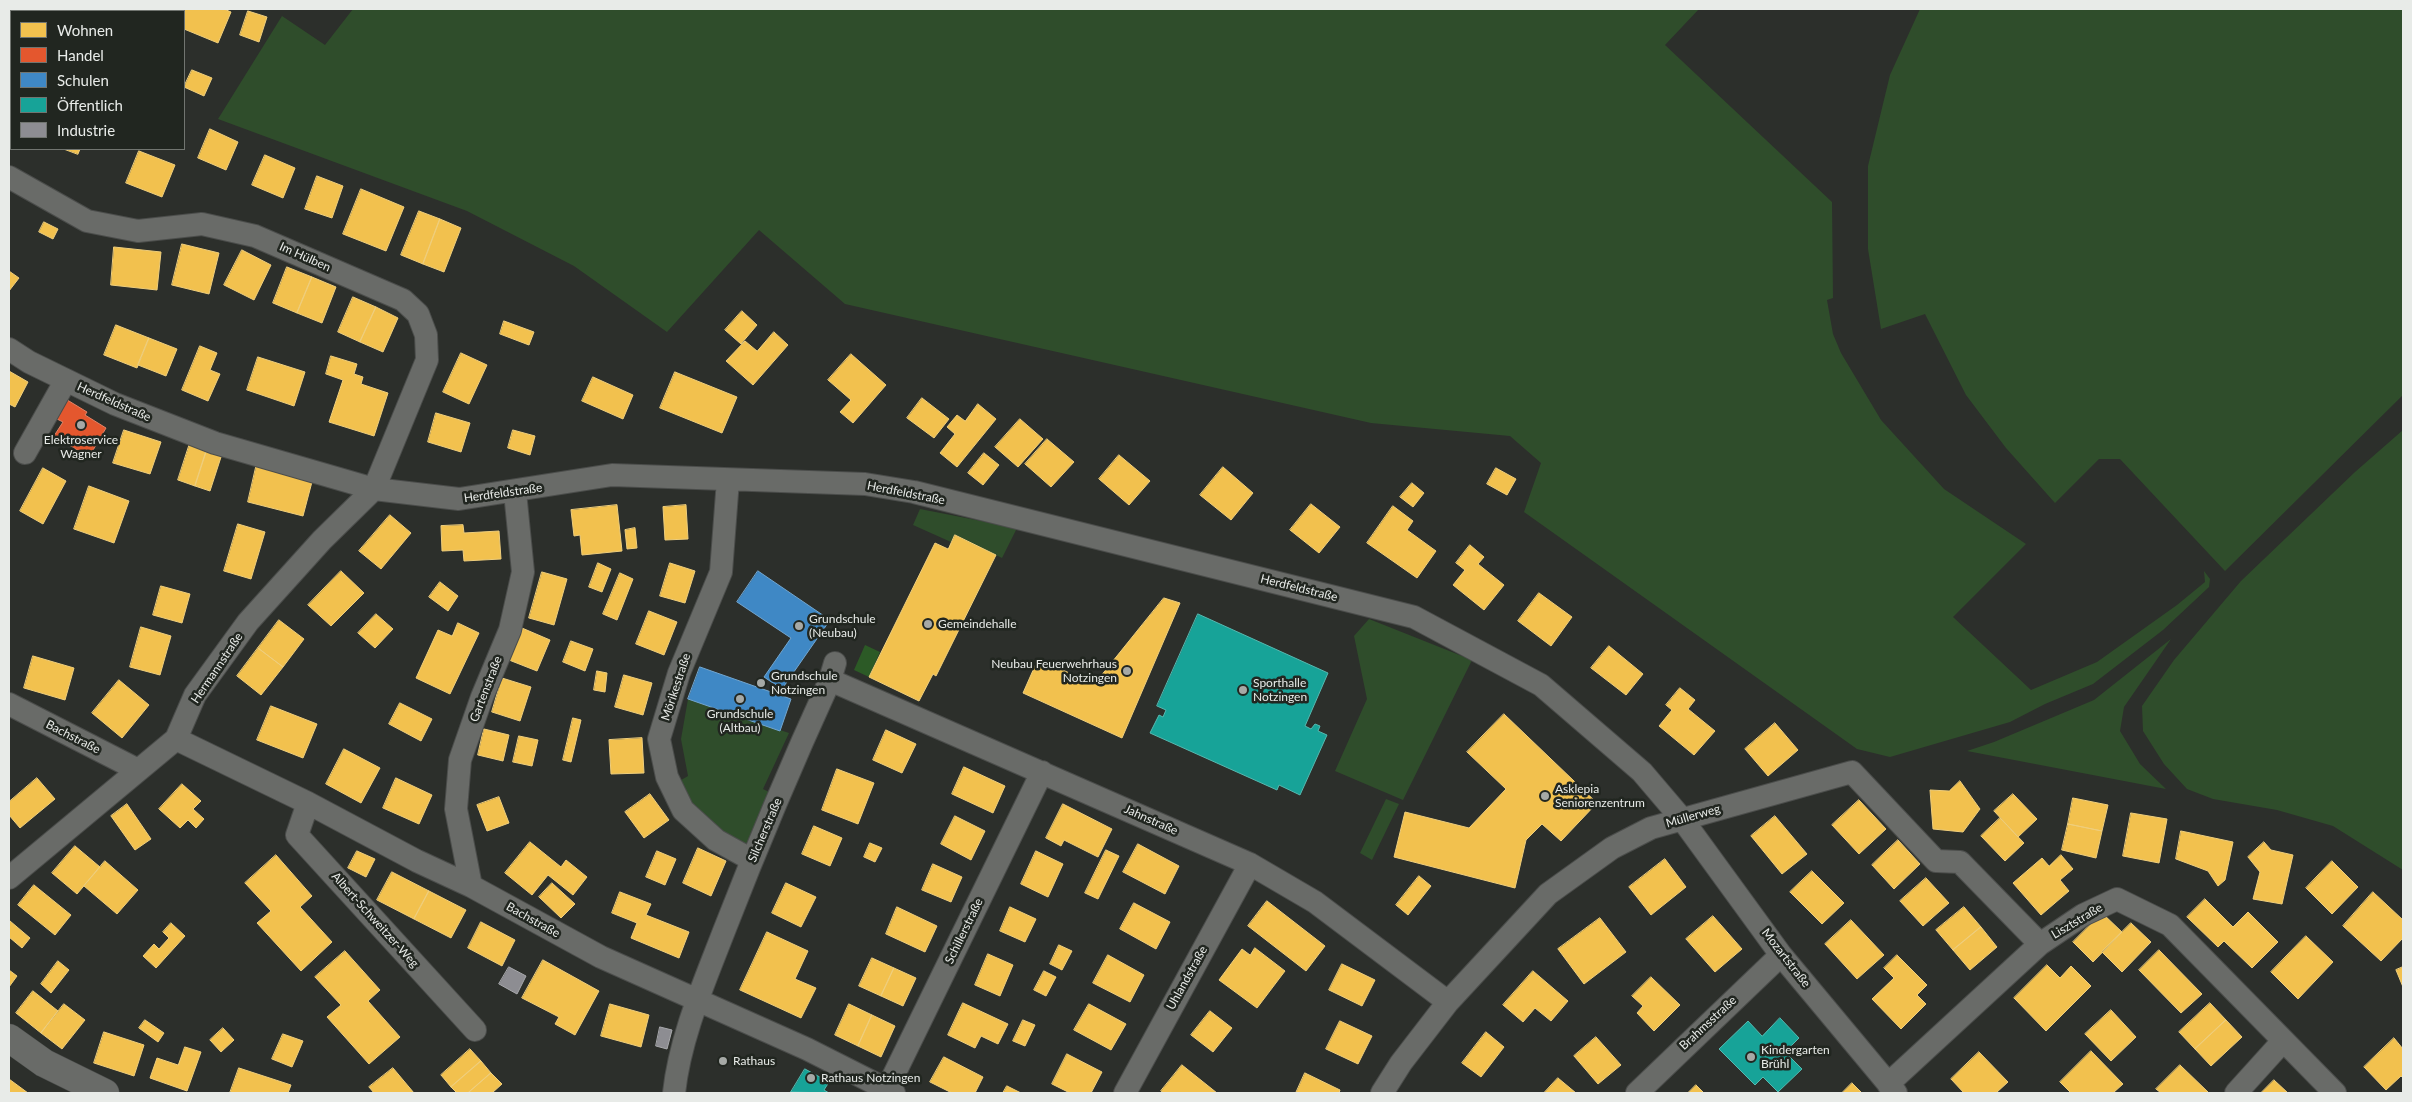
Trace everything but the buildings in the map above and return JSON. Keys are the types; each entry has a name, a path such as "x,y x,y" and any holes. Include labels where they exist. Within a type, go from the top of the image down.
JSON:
{"street":[{"name":"Im Hülben","path":"9,177 87,221 138,231 202,224 255,236 403,300 418,314 426,335 427,360 374,489"},
{"name":"Herdfeldstraße","path":"9,349 29,362 116,404 214,443 374,489 459,499 515,492 612,475 865,484 912,498 1414,617 1541,684 1642,772 1682,819"},
{"name":"Herdfeldstraße","path":"25,454 66,380"},
{"name":"Mörikestraße","path":"728,480 721,572 679,673 659,739 667,777 683,810 716,840 752,860"},
{"name":"Hermannstraße","path":"9,878 176,739 195,696 248,622 322,540 374,489"},
{"name":"Gartenstraße","path":"471,886 456,809 460,760 482,697 510,630 523,572 515,492"},
{"name":"Silcherstraße","path":"674,1093 676,1074 698,999 752,860 832,671"},
{"name":"Jahnstraße","path":"832,671 1042,772 1250,864 1314,902 1448,1002"},
{"name":"Bachstraße","path":"9,704 138,770"},
{"name":"Bachstraße","path":"176,739 308,803 417,861 471,886 601,957 807,1049 891,1091"},
{"name":"Schillerstraße","path":"891,1091 1042,772"},
{"name":"Müllerweg","path":"1382,1093 1401,1062 1448,1002 1548,894 1612,848 1651,828 1852,772 1936,861 1960,862 2040,944"},
{"name":"Albert-Schweitzer-Weg","path":"308,803 297,835 475,1030"},
{"name":"Mozartstraße","path":"1682,819 1781,955 1892,1089"},
{"name":"Uhlandstraße","path":"1125,1093 1250,864"},
{"name":"Lisztstraße","path":"1892,1089 2040,944 2083,915 2117,899 2170,925 2334,1093"},
{"name":"Brahmsstraße","path":"1636,1093 1781,955"},
{"path":"9,1038 44,1063 105,1093"},
{"path":"2236,1093 2283,1041"}],"shaded area":[{"path":"353,9 1699,9 1665,45 1832,202 1833,298 1827,300 1833,334 1841,353 1881,420 1944,489 2026,544 1953,617 2031,690 2097,662 2177,605 2205,582 2204,571 2210,579 2209,587 2163,630 2093,684 2045,704 2010,722 1890,757 1857,749 1524,512 1541,463 1510,436 1371,423 845,304 759,230 667,332 574,266 467,211 218,119 282,16 325,45"},
{"path":"1920,9 2403,9 2403,395 2225,571 2120,459 2099,459 2055,503 2006,448 1966,395 1925,314 1881,329 1868,249 1868,166 1890,75"},
{"path":"2403,430 2403,870 2333,826 2277,810 2213,799 2187,789 2164,764 2143,731 2142,706 2174,660 2241,581 2355,472"},
{"path":"920,509 1017,528 1002,558 955,535 951,542 913,525"},
{"path":"1369,619 1472,660 1403,800 1335,771 1367,699 1354,636"},
{"path":"2171,639 2124,707 2120,731 2140,764 2166,789 1967,751 1994,742 2094,700"},
{"path":"865,645 880,652 869,677 854,670"},
{"path":"688,699 789,733 763,789 779,797 752,860 671,786 688,776 681,739"},
{"path":"1386,799 1399,804 1372,860 1360,853"}],"place":[{"name":"Elektroservice Wagner","path":"81,425"},
{"name":"Gemeindehalle","path":"928,624"},
{"name":"Grundschule (Neubau)","path":"799,626"},
{"name":"Neubau Feuerwehrhaus Notzingen","path":"1127,671"},
{"name":"Grundschule Notzingen","path":"761,683"},
{"name":"Sporthalle Notzingen","path":"1243,690"},
{"name":"Grundschule (Altbau)","path":"740,699"},
{"name":"Asklepia Seniorenzentrum","path":"1545,796"},
{"name":"Kindergarten Brühl","path":"1751,1057"},
{"name":"Rathaus","path":"723,1061"},
{"name":"Rathaus Notzingen","path":"811,1078"}]}
